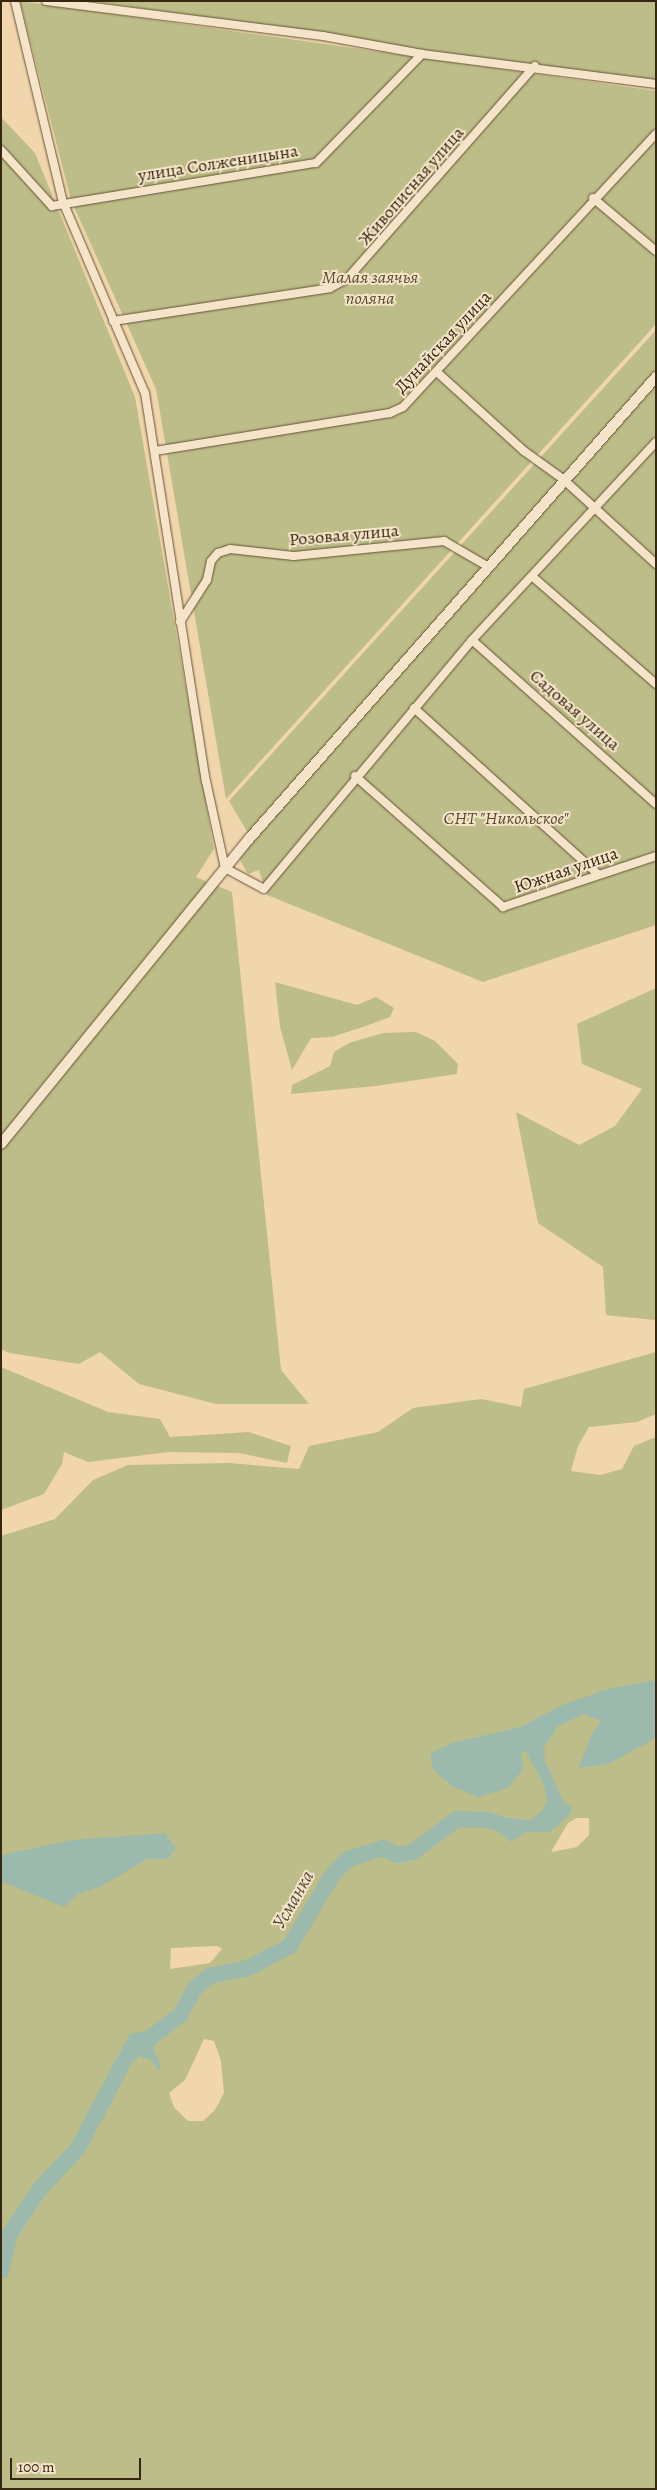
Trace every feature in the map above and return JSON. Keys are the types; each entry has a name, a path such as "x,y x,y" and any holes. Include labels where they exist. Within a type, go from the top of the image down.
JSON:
{"street":[{"path":"15,1 63,202 145,393 206,781 225,868"},
{"path":"46,1 323,36 422,54 535,66 656,84"},
{"name":"улица Солженицына","path":"63,202 316,163 422,54"},
{"name":"Живописная улица","path":"113,321 330,288 347,279 535,66"},
{"name":"Дунайская улица","path":"155,451 390,413 403,407 438,372 593,198 656,134"},
{"path":"1,150 52,206 63,202"},
{"path":"593,198 656,251"},
{"path":"438,372 524,451 563,479 656,564"},
{"path":"1,1144 225,868 563,479 656,378"},
{"path":"225,868 264,888 355,776 472,640 533,577 656,443"},
{"name":"Розовая улица","path":"180,622 207,580 211,560 218,553 230,549 294,556 444,541 487,566"},
{"path":"533,577 656,684"},
{"name":"Садовая улица","path":"472,640 656,804"},
{"path":"414,708 598,874"},
{"name":"Южная улица","path":"355,776 503,907 656,856"}],"green space":[{"name":"Малая заячья поляна","path":"20,1 656,91 656,324 226,799 156,389 71,200"},
{"path":"91,1 656,1 656,84"},
{"path":"1,117 35,153 135,397 214,849 196,877 232,892 281,1370 309,1404 216,1404 139,1384 100,1352 79,1364 10,1353 1,1349"},
{"name":"СНТ \"Никольское\"","path":"656,330 656,925 483,982 267,895 259,870 248,874 239,858 251,838 229,801"},
{"path":"275,982 357,1005 376,997 394,1008 390,1017 366,1026 332,1037 311,1038 292,1070 280,1027"},
{"path":"656,988 656,1319 654,1320 606,1315 603,1267 538,1223 516,1112 579,1145 615,1126 642,1089 582,1064 577,1024"},
{"path":"416,1032 435,1041 458,1064 457,1074 376,1086 291,1094 292,1085 330,1066 334,1052 349,1043 383,1033"},
{"path":"656,1352 656,1414 637,1422 589,1427 578,1446 571,1471 600,1475 622,1469 634,1446 656,1437 656,2489 1,2489 1,1536 55,1519 93,1480 128,1465 229,1463 299,1469 309,1446 378,1432 413,1408 481,1399 521,1407 524,1389","holes":["577,1818 589,1818 589,1835 577,1847 551,1852 568,1823","217,1946 222,1949 210,1963 170,1969 171,1948","204,2039 214,2041 221,2061 224,2093 215,2110 203,2121 188,2121 174,2107 169,2093 185,2080"]},
{"path":"1,1367 108,1412 160,1419 170,1437 249,1432 291,1446 287,1463 239,1453 169,1452 88,1462 64,1452 62,1464 44,1494 1,1510"}],"shaded area":[{"path":"656,1680 656,1738 608,1764 579,1768 590,1738 601,1721 584,1714 558,1726 544,1747 545,1761 563,1801 572,1808 567,1817 550,1832 525,1832 511,1842 492,1826 493,1817 531,1820 542,1811 547,1801 544,1785 525,1750 521,1754 523,1769 508,1788 478,1797 452,1786 434,1770 431,1762 431,1753 452,1743 521,1727 560,1706 604,1690"},
{"path":"165,1833 176,1848 168,1859 147,1859 100,1887 78,1894 64,1907 6,1883 1,1884 1,1855 72,1840"},
{"path":"157,2029 160,2037 153,2048 161,2066 159,2071 151,2060 139,2056 115,2081 106,2079 130,2034"}],"waterway":[{"name":"Усманка","path":"140,2046 180,2015 195,1988 210,1976 248,1968 290,1946 333,1874 348,1859 383,1848 398,1855 413,1852 457,1819 488,1820 513,1828"},
{"name":"Усманка","path":"1,2271 9,2235 39,2190 78,2148 123,2063"}]}
